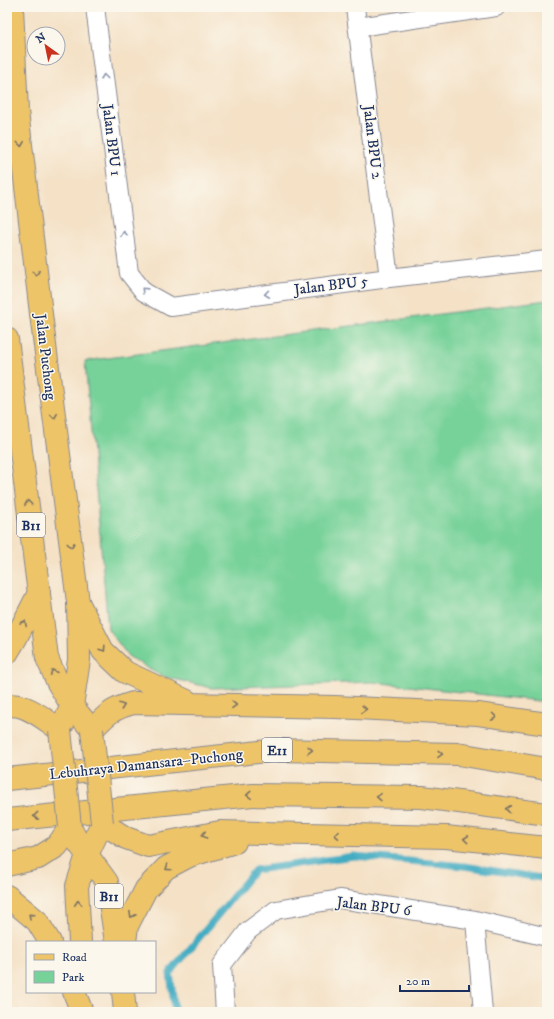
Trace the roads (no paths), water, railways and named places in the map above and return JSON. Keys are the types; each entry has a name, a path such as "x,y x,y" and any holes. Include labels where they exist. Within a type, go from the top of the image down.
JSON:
{"main road":[{"name":"Jalan Puchong","path":"12,7 17,110 42,322 78,602 79,660 72,706 60,730"},
{"name":"B11","path":"7,339 47,658 58,683 72,706 92,730"},
{"path":"7,652 16,638 39,593"},
{"path":"78,602 103,651 125,672 195,705"},
{"path":"547,724 478,714 335,708 133,703 118,707 104,717 92,730 102,823 126,838 148,846 220,832 446,837 547,848"},
{"path":"7,706 11,705 33,711 60,730"},
{"name":"B11","path":"60,730 70,827 77,841 107,882 116,941"},
{"name":"Lebuhraya Damansara–Puchong","path":"7,779 277,750 458,754 547,769"},
{"path":"7,820 253,795 422,798 547,814"},
{"name":"B11","path":"80,941 77,886 87,855 102,823"},
{"path":"7,864 38,858 56,846 70,827"},
{"path":"125,941 127,926 146,889 166,868 189,856 219,846 271,833"},
{"path":"7,896 37,921 49,941"},
{"path":"74,993 83,1012"},
{"path":"83,1012 84,993"},
{"path":"123,993 125,1012"}],"street":[{"name":"Jalan BPU 1","path":"95,7 129,273"},
{"name":"Jalan BPU 2","path":"355,7 390,278"},
{"path":"358,27 496,7"},
{"name":"Jalan BPU 5","path":"129,273 144,292 170,307 390,278 547,260"},
{"name":"Jalan BPU 6","path":"225,1012 222,965 248,932 276,910 340,900 475,920 547,937"},
{"path":"475,920 483,1012"}],"waterway":[{"path":"175,1012 170,973 255,870 354,856 464,866 547,879"}]}
